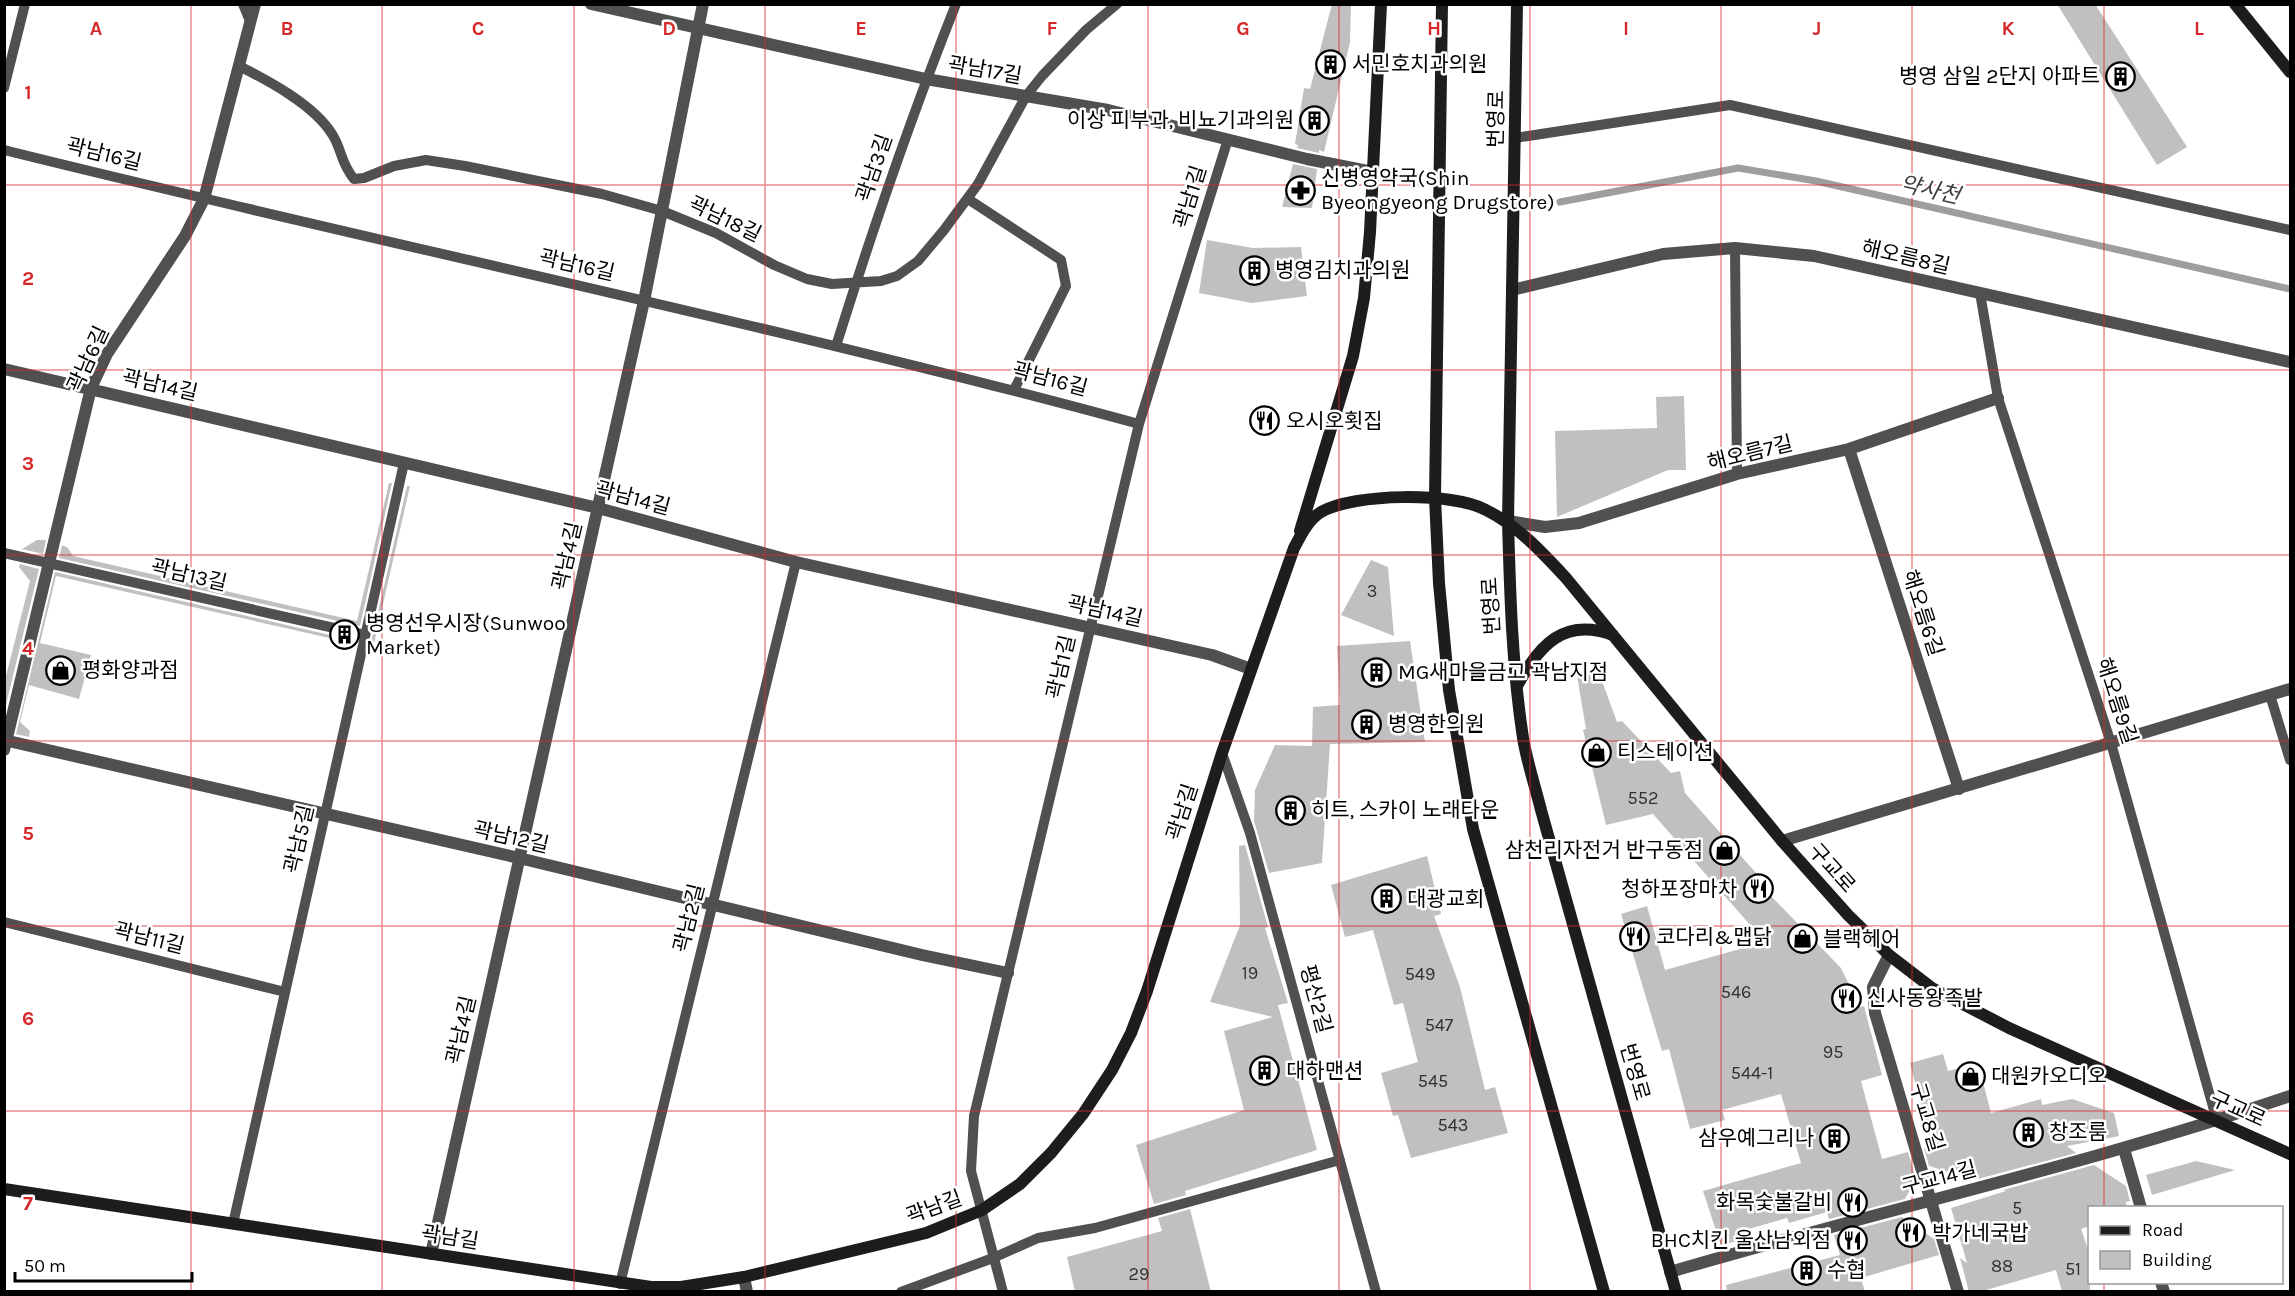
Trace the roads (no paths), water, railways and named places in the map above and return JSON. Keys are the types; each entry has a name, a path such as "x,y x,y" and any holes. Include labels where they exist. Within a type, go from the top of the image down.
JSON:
{"main road":[{"path":"1294,548 1353,356 1364,298 1381,4"},
{"path":"1442,4 1435,498 1439,583 1449,690 1473,829 1604,1292"},
{"name":"번영로","path":"1517,4 1508,521 1510,601 1516,687 1524,741 1541,810 1676,1292"},
{"path":"2235,4 2290,72"},
{"name":"구교로","path":"1435,498 1460,500 1484,508 1508,521 1536,546 1566,578 1782,841 1848,915 1889,955 1932,988 2009,1028 2290,1154"},
{"name":"곽남길","path":"4,1189 651,1287 681,1287 744,1277 926,1233 982,1210 1020,1184 1051,1153 1083,1114 1112,1070 1131,1033 1147,992 1222,753 1294,548 1304,528 1319,513 1337,505 1361,500 1435,498"},
{"path":"1516,687 1536,656 1547,643 1560,634 1588,628 1613,635"}],"street":[{"name":"곽남6길","path":"5,744 92,388 107,354 186,236 204,199 255,4"},
{"name":"곽남17길","path":"591,4 609,6 926,80 1108,110 1373,172"},
{"name":"곽남4길","path":"431,1254 644,301 703,4"},
{"name":"해오름8길","path":"1512,290 1663,254 1735,248 1814,256 2290,362"},
{"name":"곽남14길","path":"4,369 598,508 796,562 1090,627 1212,656 1251,669"},
{"name":"해오름7길","path":"1508,521 1545,527 1579,523 1737,474 1849,450 1998,398"},
{"name":"해오름6길","path":"1849,450 1959,789"},
{"path":"1782,841 2290,689"},
{"name":"곽남12길","path":"5,744 519,858 922,955 1008,973"},
{"name":"구교8길","path":"1889,955 1873,987 1875,1013 1958,1292"},
{"name":"구교14길","path":"1671,1272 1781,1239 2124,1149 2290,1096"},
{"path":"2124,1149 2140,1206"},
{"path":"744,1277 747,1292"}],"lane":[{"path":"4,88 25,4"},
{"path":"243,4 250,21"},
{"name":"곽남3길","path":"836,346 855,283 926,80 956,4"},
{"name":"곽남18길","path":"239,66 290,96 319,117 333,135 344,167 354,179 364,178 394,166 426,160 465,165 570,187 662,211 716,232 774,265 807,279 832,284 855,283 881,281 897,276 918,261 978,184 1026,96 1041,76 1086,30 1117,4"},
{"path":"1515,138 1730,105 2290,230"},
{"name":"곽남1길","path":"1003,1292 971,1171 974,1116 1139,424 1228,139"},
{"name":"곽남16길","path":"4,150 204,199 434,250 836,346 1139,424"},
{"path":"968,199 1061,260 1066,286 1014,390"},
{"path":"1735,248 1737,474"},
{"name":"해오름9길","path":"1980,293 1998,398 2111,743 2217,1121"},
{"name":"곽남5길","path":"233,1224 404,464"},
{"name":"곽남13길","path":"4,554 365,635"},
{"name":"곽남2길","path":"620,1284 796,562"},
{"path":"2270,695 2290,760"},
{"name":"평산2길","path":"1222,753 1250,833 1376,1292"},
{"name":"곽남11길","path":"4,922 285,992"},
{"path":"901,1292 993,1258 1038,1238 1095,1228 1340,1160"}],"waterway":[{"name":"약사천","path":"1560,202 1738,168 1816,181 2290,289"}],"place":[{"name":"서민호치과의원","path":"1331,64"},
{"name":"병영 삼일 2단지 아파트","path":"2121,76"},
{"name":"이상 피부과, 비뇨기과의원","path":"1315,120"},
{"name":"신병영약국(Shin Byeongyeong Drugstore)","path":"1300,190"},
{"name":"병영김치과의원","path":"1254,270"},
{"name":"오시오횟집","path":"1265,421"},
{"name":"병영선우시장(Sunwoo Market)","path":"345,635"},
{"name":"평화양과점","path":"61,670"},
{"name":"MG새마을금고 곽남지점","path":"1377,672"},
{"name":"병영한의원","path":"1367,724"},
{"name":"티스테이션","path":"1596,752"},
{"name":"히트, 스카이 노래타운","path":"1290,810"},
{"name":"삼천리자전거 반구동점","path":"1724,850"},
{"name":"청하포장마차","path":"1758,889"},
{"name":"대광교회","path":"1386,899"},
{"name":"코다리&맵닭","path":"1635,937"},
{"name":"블랙헤어","path":"1802,939"},
{"name":"신사동왕족발","path":"1846,998"},
{"name":"대하맨션","path":"1265,1071"},
{"name":"대원카오디오","path":"1970,1076"},
{"name":"창조룸","path":"2028,1132"},
{"name":"삼우예그리나","path":"1835,1138"},
{"name":"화목숯불갈비","path":"1853,1202"},
{"name":"박가네국밥","path":"1911,1233"},
{"name":"BHC치킨 울산남외점","path":"1852,1240"},
{"name":"수협","path":"1806,1270"}]}
